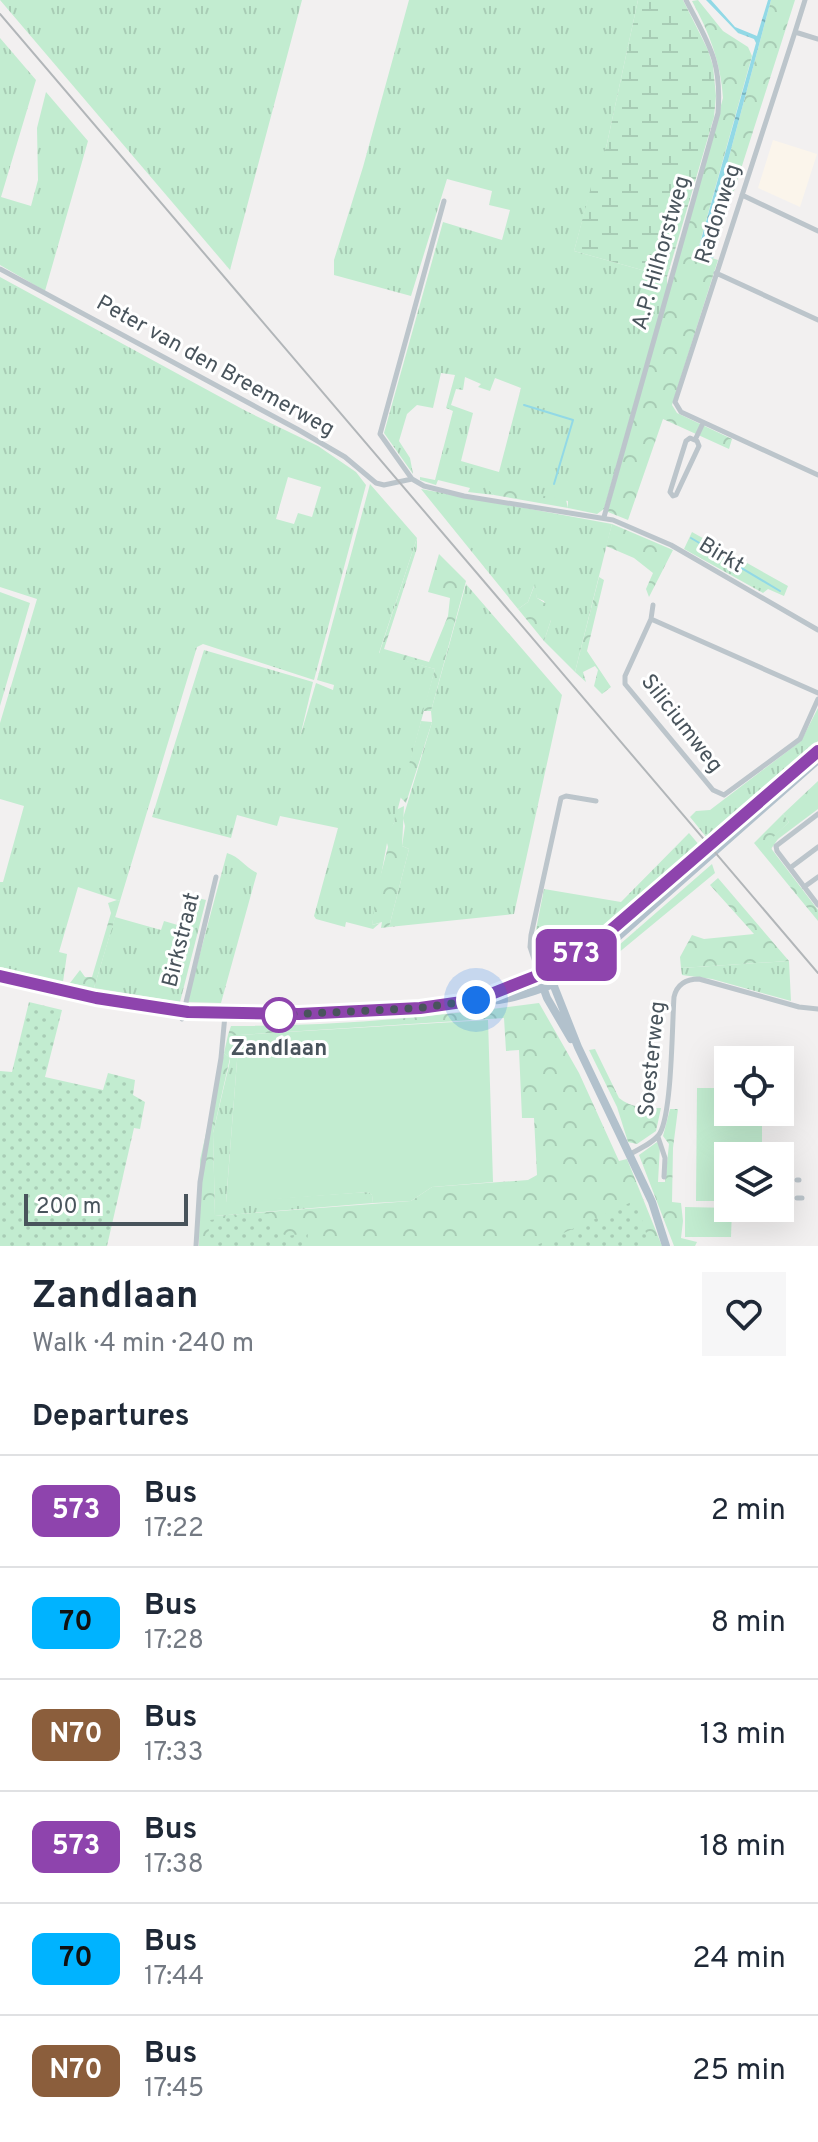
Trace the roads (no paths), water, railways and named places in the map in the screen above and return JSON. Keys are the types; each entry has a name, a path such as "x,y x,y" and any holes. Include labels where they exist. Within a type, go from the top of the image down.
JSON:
{"main road":[{"path":"726,837 818,751"},
{"path":"699,860 818,760"},
{"name":"Birkstraat","path":"476,1000 548,971 596,943 699,860"},
{"name":"Birkstraat","path":"0,976 183,1015 279,1015 499,1000 554,983 602,951 699,860"},
{"path":"548,971 578,1047 652,1202 666,1246"},
{"path":"539,975 565,1031 578,1047"}],"street":[{"name":"A.P. Hilhorstweg","path":"604,517 718,113 718,70 686,0"},
{"name":"Radonweg","path":"703,423 681,412 675,406 675,396 805,0"},
{"path":"795,32 818,39"},
{"path":"742,195 818,231"},
{"path":"412,479 380,434 444,201"},
{"name":"Peter van den Breemerweg","path":"0,269 297,429 345,457 376,483 384,485 412,479 424,486 464,496 604,517"},
{"path":"716,273 818,320"},
{"path":"695,440 703,423 818,475"},
{"path":"690,438 695,440 699,446 673,496 670,492 686,441 690,438"},
{"path":"679,463 689,467"},
{"name":"Birkt","path":"604,517 671,545 818,630"},
{"path":"653,605 651,619 818,693"},
{"name":"Siliciumweg","path":"651,619 625,676 625,684 713,790 724,795 729,793 800,739 818,699"},
{"path":"539,975 530,947 561,798 566,796 596,801"},
{"path":"818,814 776,846 818,905"},
{"path":"790,868 818,847"},
{"name":"Birkstraat","path":"183,1015 216,877"},
{"path":"804,887 818,877"},
{"path":"533,929 533,941 548,971"},
{"name":"Soesterweg","path":"664,1177 665,1158 658,1137 666,1111 674,997 678,986 688,980 699,979 799,1007 818,1009"},
{"path":"196,1246 200,1182 223,1046 225,1014"},
{"name":"Soesterweg","path":"630,1154 658,1137"}],"water":[{"path":"706,0 711,0 735,27 757,36 768,0 771,0 707,239 705,248 714,253 710,259 697,254 756,43 754,39 738,33"}],"waterway":[{"path":"524,405 573,420 554,484"},
{"path":"691,538 780,591"}],"railway":[{"path":"0,14 818,973"}],"place":[{"name":"Zandlaan","path":"279,1015"}]}
